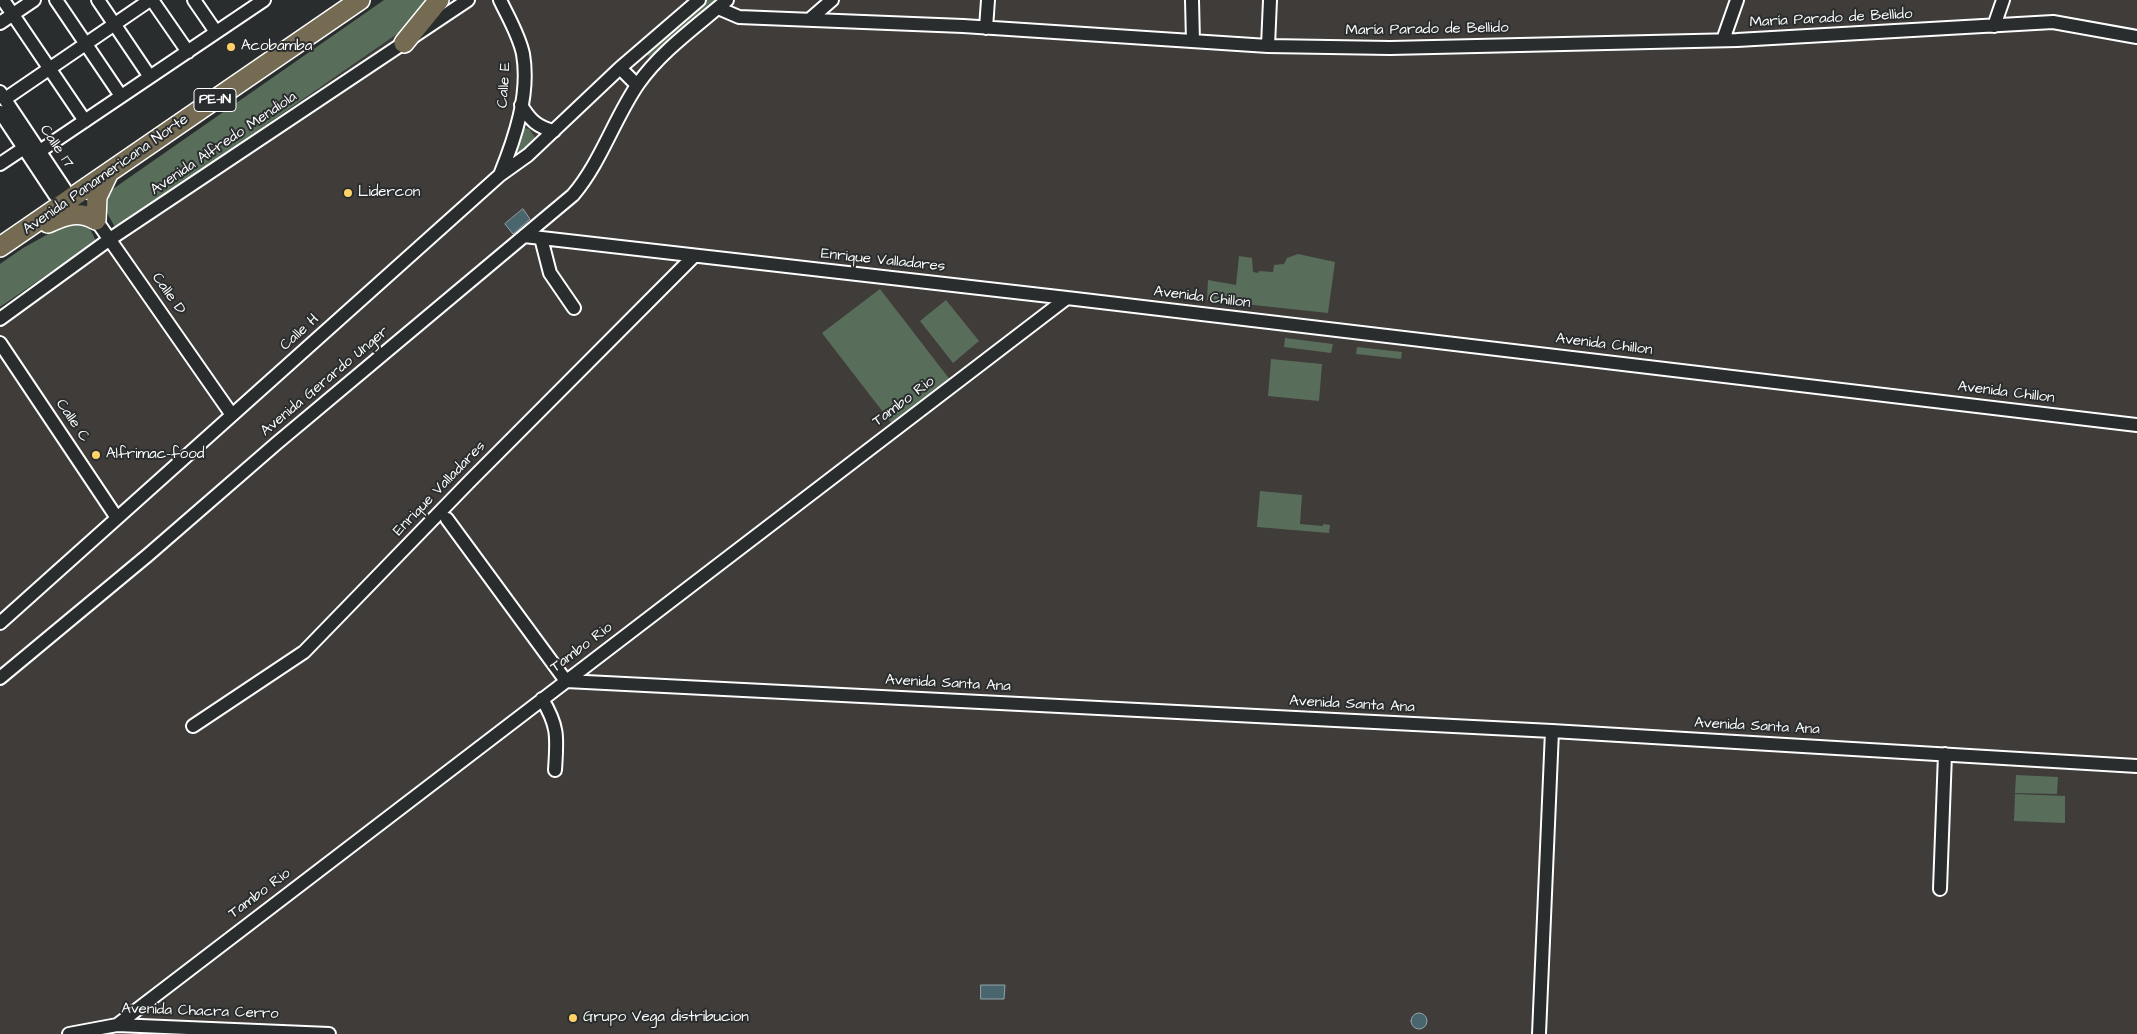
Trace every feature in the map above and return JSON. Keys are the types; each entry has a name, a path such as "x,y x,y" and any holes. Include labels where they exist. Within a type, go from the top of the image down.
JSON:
{"highway":[{"name":"Avenida Panamericana Norte","path":"0,232 63,194 339,0"},
{"name":"Avenida Panamericana Norte","path":"0,247 23,232 63,194 109,172 360,0"},
{"path":"404,43 439,0"},
{"path":"23,232 75,214 85,214 96,220 98,197 109,172"}],"street":[{"path":"3,0 85,121"},
{"path":"0,23 34,0"},
{"path":"56,0 121,96"},
{"path":"98,0 150,77"},
{"path":"2,96 50,69 151,0 188,52"},
{"path":"194,0 216,32"},
{"name":"Avenida Alfredo Mendiola","path":"0,319 110,239 468,0"},
{"name":"Calle E","path":"500,0 516,33 523,53 524,80 521,105 509,152 500,175"},
{"path":"637,85 620,68 699,0"},
{"path":"809,20 832,0"},
{"path":"986,28 988,0"},
{"path":"1192,0 1193,41"},
{"path":"1268,46 1270,0"},
{"path":"1723,40 1737,0"},
{"path":"1994,26 2003,0"},
{"path":"0,164 24,148 40,151 188,52 255,2"},
{"name":"María Parado de Bellido","path":"722,4 739,17 986,28 1268,46 1390,48 1723,40 2053,22 2137,37"},
{"name":"Avenida Gerardo Unger","path":"0,678 573,195 589,176 637,85 651,66 722,4"},
{"path":"639,52 651,66"},
{"name":"Calle H","path":"1,620 500,175 528,155 620,68"},
{"name":"Calle 17","path":"2,96 40,151 63,194"},
{"path":"521,105 530,120 542,128 554,131"},
{"name":"Calle 17","path":"0,112 24,148 63,194"},
{"name":"Calle D","path":"63,194 85,206 96,220 232,415"},
{"name":"Enrique Valladares","path":"524,236 1068,298"},
{"path":"541,238 550,272 574,308"},
{"name":"Enrique Valladares","path":"193,726 304,652 470,481 694,256"},
{"name":"Avenida Chillon","path":"1068,298 2137,424"},
{"name":"Tambo Rio","path":"117,1025 1068,298"},
{"name":"Calle C","path":"0,343 117,518"},
{"path":"446,520 566,680"},
{"name":"Avenida Santa Ana","path":"566,680 1552,731 2137,766"},
{"path":"542,699 551,716 558,736 555,770"},
{"path":"1539,1034 1552,731"},
{"path":"1940,889 1945,754"},
{"name":"Avenida Chacra Cerro","path":"69,1034 117,1025 329,1034"}],"shaded area":[{"path":"447,0 2137,0 2137,1034 0,1034 0,309"}],"green space":[{"path":"384,0 434,0 423,16 116,229 106,211 110,191"},
{"path":"705,0 716,0 651,58 646,53"},
{"path":"524,128 529,129 536,139 512,162"},
{"path":"70,222 87,227 96,241 0,307 0,264 23,248"},
{"path":"1298,254 1335,262 1328,313 1207,300 1208,280 1236,285 1239,256 1252,258 1253,272 1258,273 1259,271 1273,272 1274,265 1284,264 1287,258"},
{"path":"880,289 951,381 893,425 822,333"},
{"path":"946,300 979,341 953,363 920,321"},
{"path":"1285,338 1333,344 1331,353 1284,347"},
{"path":"1357,347 1402,352 1401,359 1356,354"},
{"path":"1271,359 1322,364 1319,401 1268,396"},
{"path":"1260,491 1302,495 1300,524 1330,525 1329,533 1257,527"},
{"path":"2016,775 2058,777 2057,794 2015,793"},
{"path":"2015,794 2065,796 2065,823 2014,821"}],"water":[{"path":"523,209 530,219 513,234 505,224"},
{"path":"981,985 1005,985 1004,999 981,999"},
{"path":"1416,1013 1422,1013 1427,1018 1425,1027 1416,1029 1411,1024 1411,1018"}],"place":[{"name":"Acobamba","path":"231,47"},
{"name":"Lidercon","path":"348,193"},
{"name":"Alfrimac-food","path":"96,455"},
{"name":"Grupo Vega distribucion","path":"573,1018"}]}
